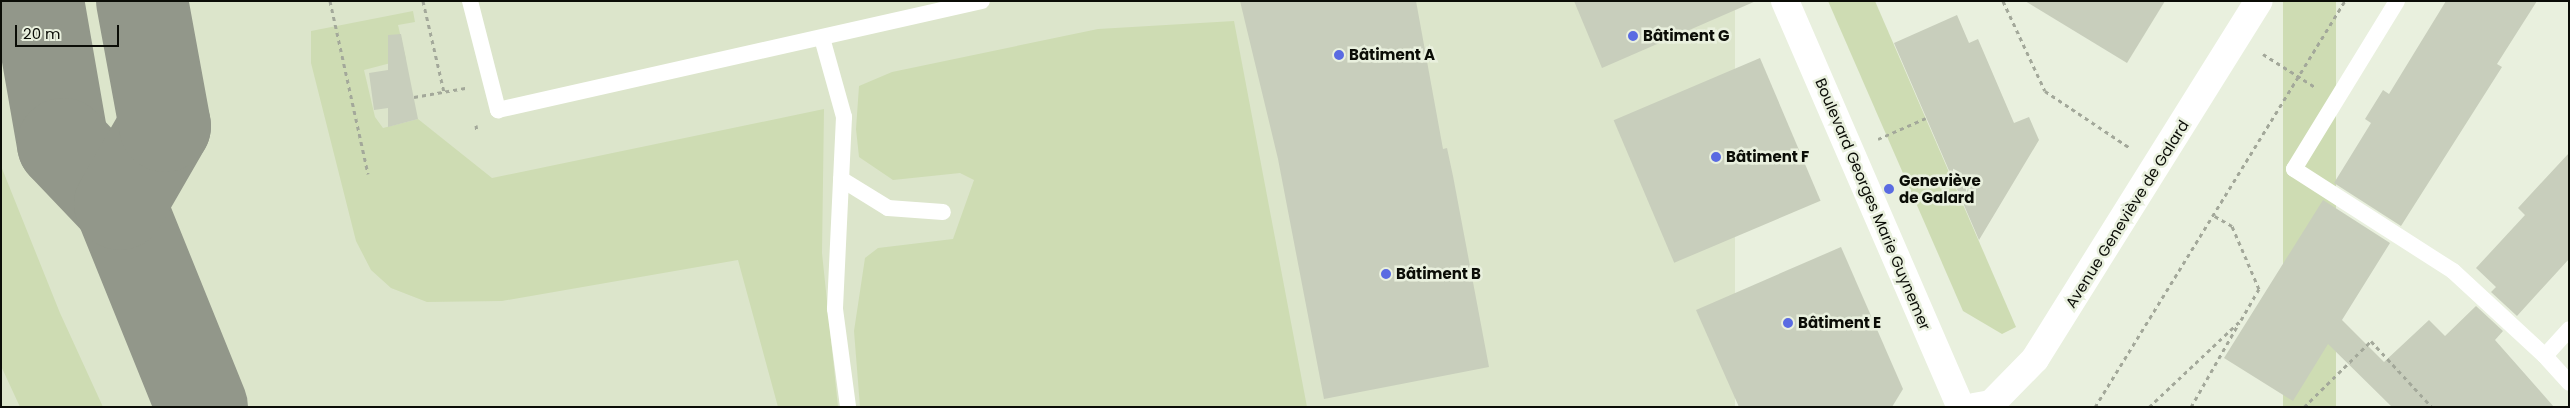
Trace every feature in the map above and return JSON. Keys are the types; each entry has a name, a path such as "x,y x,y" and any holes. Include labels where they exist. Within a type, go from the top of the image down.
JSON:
{"street":[{"name":"Boulevard Georges Marie Guynemer","path":"1785,1 1961,407"},
{"name":"Avenue Geneviève de Galard","path":"1974,407 1991,404 2035,360 2259,1"}],"lane":[{"path":"470,1 498,110 982,1"},
{"path":"2398,1 2294,169 2453,272 2545,356 2569,383"},
{"path":"822,38 844,117 835,309 848,407"},
{"path":"841,179 888,208 943,212"},
{"path":"2545,356 2569,329"}],"path":[{"path":"330,1 368,174"},
{"path":"424,1 444,92"},
{"path":"2003,1 2045,91 2133,149"},
{"path":"2094,407 2345,1"},
{"path":"2261,53 2292,71"},
{"path":"414,97 467,88 474,117 498,110"},
{"path":"1850,152 1926,118"},
{"path":"2191,407 2259,289 2232,226 2213,215"},
{"path":"2149,407 2241,320"},
{"path":"2304,407 2371,341 2432,407"}],"shaded area":[{"path":"1,1 1735,1 1735,407 1,407"},
{"path":"1828,1 1875,1 2016,327 2002,334 1963,311"},
{"path":"2283,1 2336,1 2336,407 2283,407"},
{"path":"413,11 415,22 398,25 406,59 364,70 375,117 383,128 418,119 492,178 824,109 822,253 838,407 778,407 738,260 502,301 427,302 391,288 371,270 356,241 311,63 311,31"},
{"path":"1234,21 1307,407 860,407 854,331 865,258 878,248 953,239 974,180 960,173 893,180 859,157 856,129 859,86 892,72 1098,29"},
{"path":"1,166 60,313 103,407 20,407 1,366"}],"building":[{"path":"1240,1 1416,1 1443,149 1447,148 1453,176 1489,367 1324,399 1278,159"},
{"name":"Bâtiment G","path":"1574,1 1756,1 1602,68"},
{"path":"2025,1 2165,1 2127,63"},
{"path":"2446,1 2537,1 2497,64 2502,67 2401,226 2334,183 2371,123 2365,119 2383,90 2389,94"},
{"path":"1957,15 1969,43 1978,39 2014,123 2029,117 2039,140 1979,240 1894,43"},
{"path":"401,34 418,119 388,127 388,108 374,110 369,73 388,70 388,35"},
{"name":"Bâtiment F","path":"1760,58 1821,201 1674,263 1614,120"},
{"path":"2569,153 2569,259 2517,316 2491,292 2496,287 2476,268 2525,215 2518,208"},
{"path":"2323,200 2390,243 2342,320 2384,362 2429,320 2445,336 2476,306 2503,331 2495,340 2554,407 2392,407 2328,344 2293,401 2224,358"},
{"name":"Bâtiment E","path":"1841,247 1903,389 1892,407 1739,407 1696,310"}],"taxiway":[{"path":"38,1 63,144 120,204 202,407"},
{"path":"120,204 165,126 142,1"}],"place":[{"name":"Bâtiment G","path":"1633,36"},
{"name":"Bâtiment A","path":"1339,55"},
{"name":"Bâtiment F","path":"1716,157"},
{"name":"Geneviève de Galard","path":"1889,189"},
{"name":"Bâtiment B","path":"1386,274"},
{"name":"Bâtiment E","path":"1788,323"}]}
